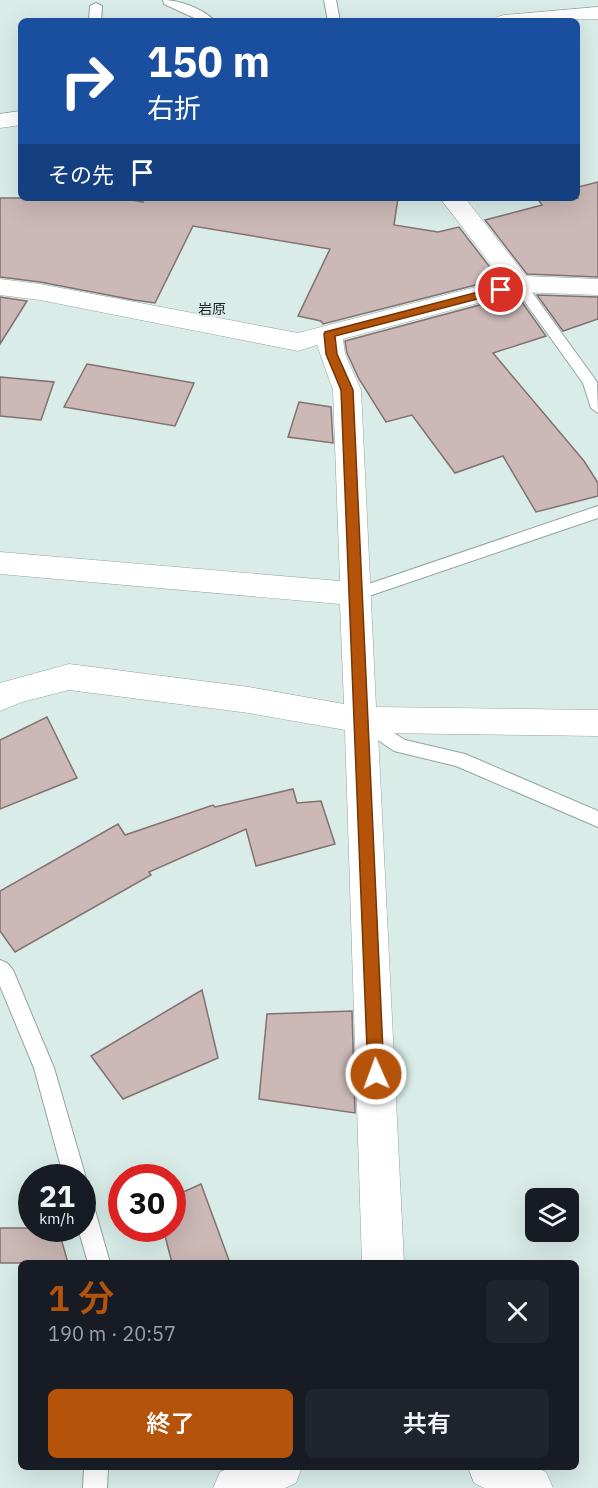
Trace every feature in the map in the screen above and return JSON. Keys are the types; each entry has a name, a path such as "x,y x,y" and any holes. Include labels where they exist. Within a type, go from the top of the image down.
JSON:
{"street":[{"path":"509,18 523,0"},
{"path":"541,18 598,13"},
{"path":"0,121 18,118"},
{"path":"454,201 519,284"},
{"path":"0,287 40,292 298,342 519,284 598,287"},
{"path":"329,334 332,354 347,390 383,1260"},
{"path":"0,563 357,594"},
{"path":"0,698 14,691 69,676 249,700 362,720 598,723"},
{"path":"236,1488 274,1470"},
{"path":"496,1470 530,1488"}],"lane":[{"path":"169,0 168,2 204,18"},
{"path":"330,0 333,18"},
{"path":"95,18 96,6"},
{"path":"519,284 590,382 598,408"},
{"path":"357,594 598,512"},
{"path":"362,720 400,746 459,759 598,819"},
{"path":"0,969 6,976 44,1068 71,1164"},
{"path":"93,1242 98,1260"},
{"path":"95,1488 96,1470"}],"building":[{"path":"598,182 598,277 527,274 485,220 542,205 539,201 580,201 580,186"},
{"path":"0,198 18,198 18,201 143,202 398,201 394,225 438,232 459,227 499,279 323,324 321,321 298,316 330,249 193,226 155,303 0,277"},
{"path":"517,295 546,336 493,353 584,461 598,483 598,496 536,512 503,456 455,473 412,415 386,422 359,379 347,353 345,341"},
{"path":"537,295 598,297 598,319 563,331"},
{"path":"0,297 27,301 0,344"},
{"path":"87,364 194,383 175,426 64,407"},
{"path":"0,377 54,382 41,420 0,416"},
{"path":"299,402 331,407 333,443 288,437"},
{"path":"47,717 77,778 0,809 0,740"},
{"path":"293,789 297,803 321,801 335,844 256,866 246,829 149,872 151,875 15,952 0,931 0,891 118,824 125,835 213,805 215,807"},
{"path":"202,990 218,1058 123,1099 91,1056"},
{"path":"352,1011 355,1113 259,1099 267,1014"},
{"path":"201,1184 229,1260 171,1260 167,1242 186,1242 186,1191"},
{"path":"0,1228 18,1228 18,1242 62,1242 67,1260 18,1260 18,1263 0,1263"}],"district":[{"name":"岩原","path":"212,309"}],"route":[{"path":"376,1074 347,390 332,354 329,334 501,290"}]}
